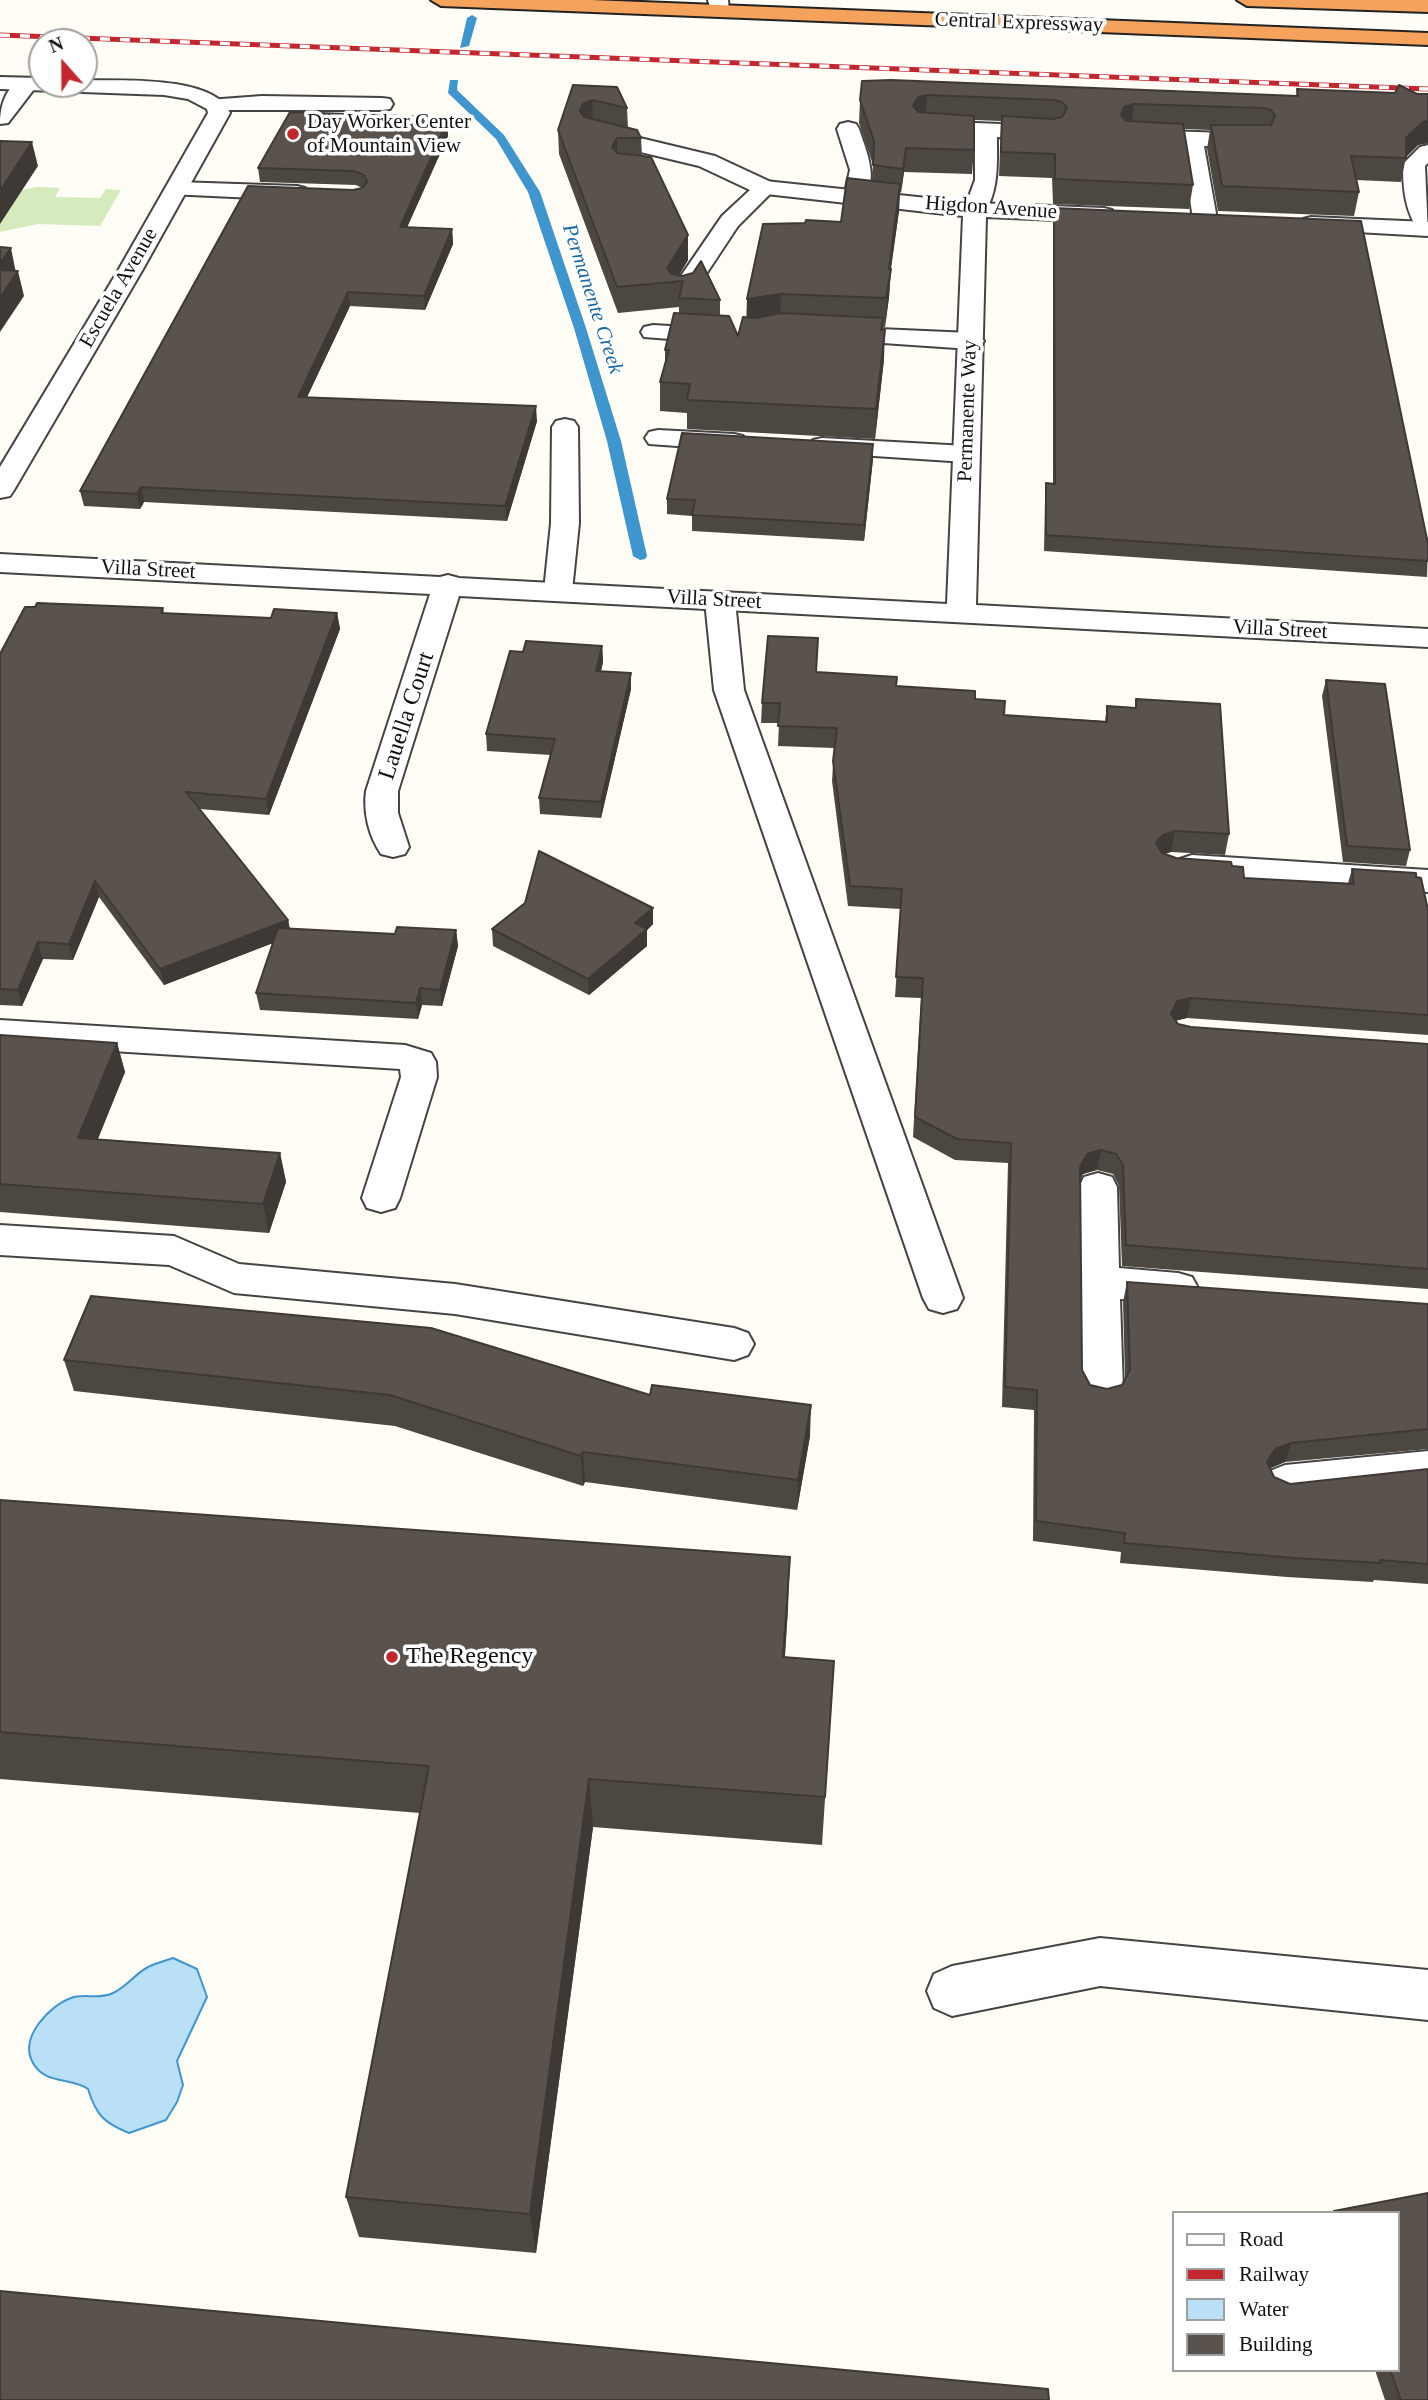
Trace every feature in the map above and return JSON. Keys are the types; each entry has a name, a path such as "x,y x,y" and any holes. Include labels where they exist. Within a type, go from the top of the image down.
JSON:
{"highway":[{"name":"Central Expressway","path":"441,0 718,5 1428,39"},
{"path":"1247,0 1428,6"}],"street":[{"path":"0,83 164,89 194,94 216,106 261,102 382,104"},
{"path":"2,112 27,84"},
{"name":"Escuela Avenue","path":"0,490 177,189 219,113 216,106"},
{"path":"925,128 1051,133"},
{"path":"848,129 861,170 855,197"},
{"name":"Permanente Way","path":"961,613 975,210 986,180 986,130"},
{"path":"594,134 707,161 765,188"},
{"path":"1131,137 1258,141"},
{"path":"1192,139 1205,219"},
{"path":"1289,223 1428,228 1414,197 1414,164 1428,152"},
{"name":"Higdon Avenue","path":"663,173 765,188 975,210 1124,216"},
{"path":"765,188 771,213"},
{"path":"682,292 730,221 765,188"},
{"path":"177,189 313,193"},
{"path":"1178,218 1233,220"},
{"path":"653,332 742,337"},
{"path":"807,333 971,341"},
{"path":"558,591 565,523 565,427"},
{"path":"659,438 766,443"},
{"path":"792,445 966,454"},
{"name":"Villa Street","path":"0,563 448,584 1428,638"},
{"name":"Lauella Court","path":"393,847 381,818 379,806 382,790 448,584"},
{"path":"720,601 729,690 943,1298"},
{"path":"1172,865 1428,880"},
{"path":"0,1032 405,1058 418,1062 419,1077 381,1198"},
{"path":"1098,1186 1102,1390"},
{"path":"0,1240 174,1251 234,1279 456,1299 734,1344"},
{"path":"1100,1282 1210,1290"},
{"path":"1285,1483 1428,1468"},
{"path":"952,1991 1100,1962 1428,1996"}],"green space":[{"path":"37,187 60,188 55,197 100,198 106,189 121,190 100,226 38,224 0,232 0,194"}],"water":[{"path":"173,1958 197,1969 207,1997 177,2061 183,2085 177,2102 166,2120 129,2133 113,2126 102,2117 88,2089 50,2077 37,2069 29,2052 30,2042 46,2015 63,2002 76,1997 113,1993 148,1967"}],"building":[{"path":"862,81 1298,96 1297,89 1395,93 1399,85 1417,94 1428,94 1428,121 1423,122 1406,138 1406,158 1351,156 1359,192 1222,186 1211,125 1271,125 1275,116 1271,110 1134,104 1124,107 1121,115 1126,121 1183,124 1193,185 1055,179 1055,154 1001,152 1002,116 1053,119 1062,117 1067,108 1062,102 927,95 918,97 913,106 918,112 974,116 974,150 906,148 903,169 873,165 874,141 860,100"},
{"path":"573,85 617,87 627,108 592,100 583,104 580,111 584,117 637,130 641,138 617,138 612,147 617,153 651,157 688,235 667,268 672,274 682,276 693,273 701,261 720,300 679,298 683,281 617,287 558,130"},
{"path":"290,112 431,117 429,122 447,122 400,227 452,229 424,296 348,292 298,397 536,406 505,506 141,487 137,494 80,491 248,186 353,190 362,188 367,182 364,175 354,171 258,168"},
{"path":"0,141 32,142 0,191"},
{"path":"847,178 900,184 886,298 781,294 747,299 763,224 805,223 806,220 841,222"},
{"path":"1054,208 1361,221 1428,544 1428,561 1046,535 1046,483 1055,484"},
{"path":"0,247 11,248 0,263"},
{"path":"0,270 18,271 0,298"},
{"path":"674,313 729,316 738,336 743,317 756,318 781,313 883,318 881,330 885,330 876,409 687,400 690,384 660,382 669,350 665,350"},
{"path":"682,433 873,444 864,525 692,515 695,500 667,499"},
{"path":"37,603 163,608 161,613 271,618 274,609 337,613 266,799 186,792 288,920 160,969 95,881 69,944 38,942 18,990 0,989 0,654 25,607 35,607"},
{"path":"768,636 818,638 816,672 897,677 896,686 975,691 975,699 1005,701 1004,715 1107,722 1107,706 1136,708 1136,699 1220,704 1229,834 1175,831 1163,835 1156,843 1162,853 1176,858 1231,862 1232,866 1243,867 1244,878 1354,884 1352,869 1416,873 1416,877 1421,878 1428,910 1428,1015 1191,998 1177,1001 1171,1014 1178,1024 1191,1027 1428,1044 1428,1269 1126,1245 1123,1165 1116,1154 1101,1150 1087,1154 1080,1167 1082,1370 1090,1385 1107,1389 1122,1385 1130,1370 1127,1282 1428,1304 1428,1429 1291,1443 1275,1449 1267,1462 1274,1477 1290,1484 1428,1469 1428,1564 1294,1558 1124,1543 1125,1533 1036,1521 1037,1390 1005,1387 1011,1143 957,1139 915,1117 923,978 896,977 902,889 850,886 833,761 837,728 778,726 780,703 762,703"},
{"path":"526,641 602,646 596,671 631,673 601,802 539,798 555,739 486,734 510,651 523,652"},
{"path":"1326,680 1385,684 1410,850 1347,846"},
{"path":"539,851 653,908 635,923 647,929 588,979 492,929 525,903"},
{"path":"397,927 456,930 440,990 420,988 416,1003 256,993 278,928 395,934"},
{"path":"0,1035 117,1043 78,1138 280,1153 263,1204 0,1184"},
{"path":"91,1296 431,1328 650,1395 652,1385 811,1405 798,1480 583,1452 581,1456 390,1395 64,1360"},
{"path":"0,1500 790,1557 783,1657 834,1661 825,1797 589,1779 530,2214 346,2197 429,1766 0,1732"},
{"path":"1428,2193 1428,2400 1401,2400 1391,2372 1400,2372 1400,2211 1334,2211"},
{"path":"0,2291 1048,2389 1049,2400 0,2400"}],"waterway":[{"name":"Permanente Creek","path":"464,46 472,18"},
{"name":"Permanente Creek","path":"454,82 452,91 500,137 534,192 580,328 614,441 640,556"}],"railway":[{"path":"0,35 1428,89"}],"place":[{"name":"Day Worker Center of Mountain View","path":"293,134"},
{"name":"The Regency","path":"392,1657"}]}
